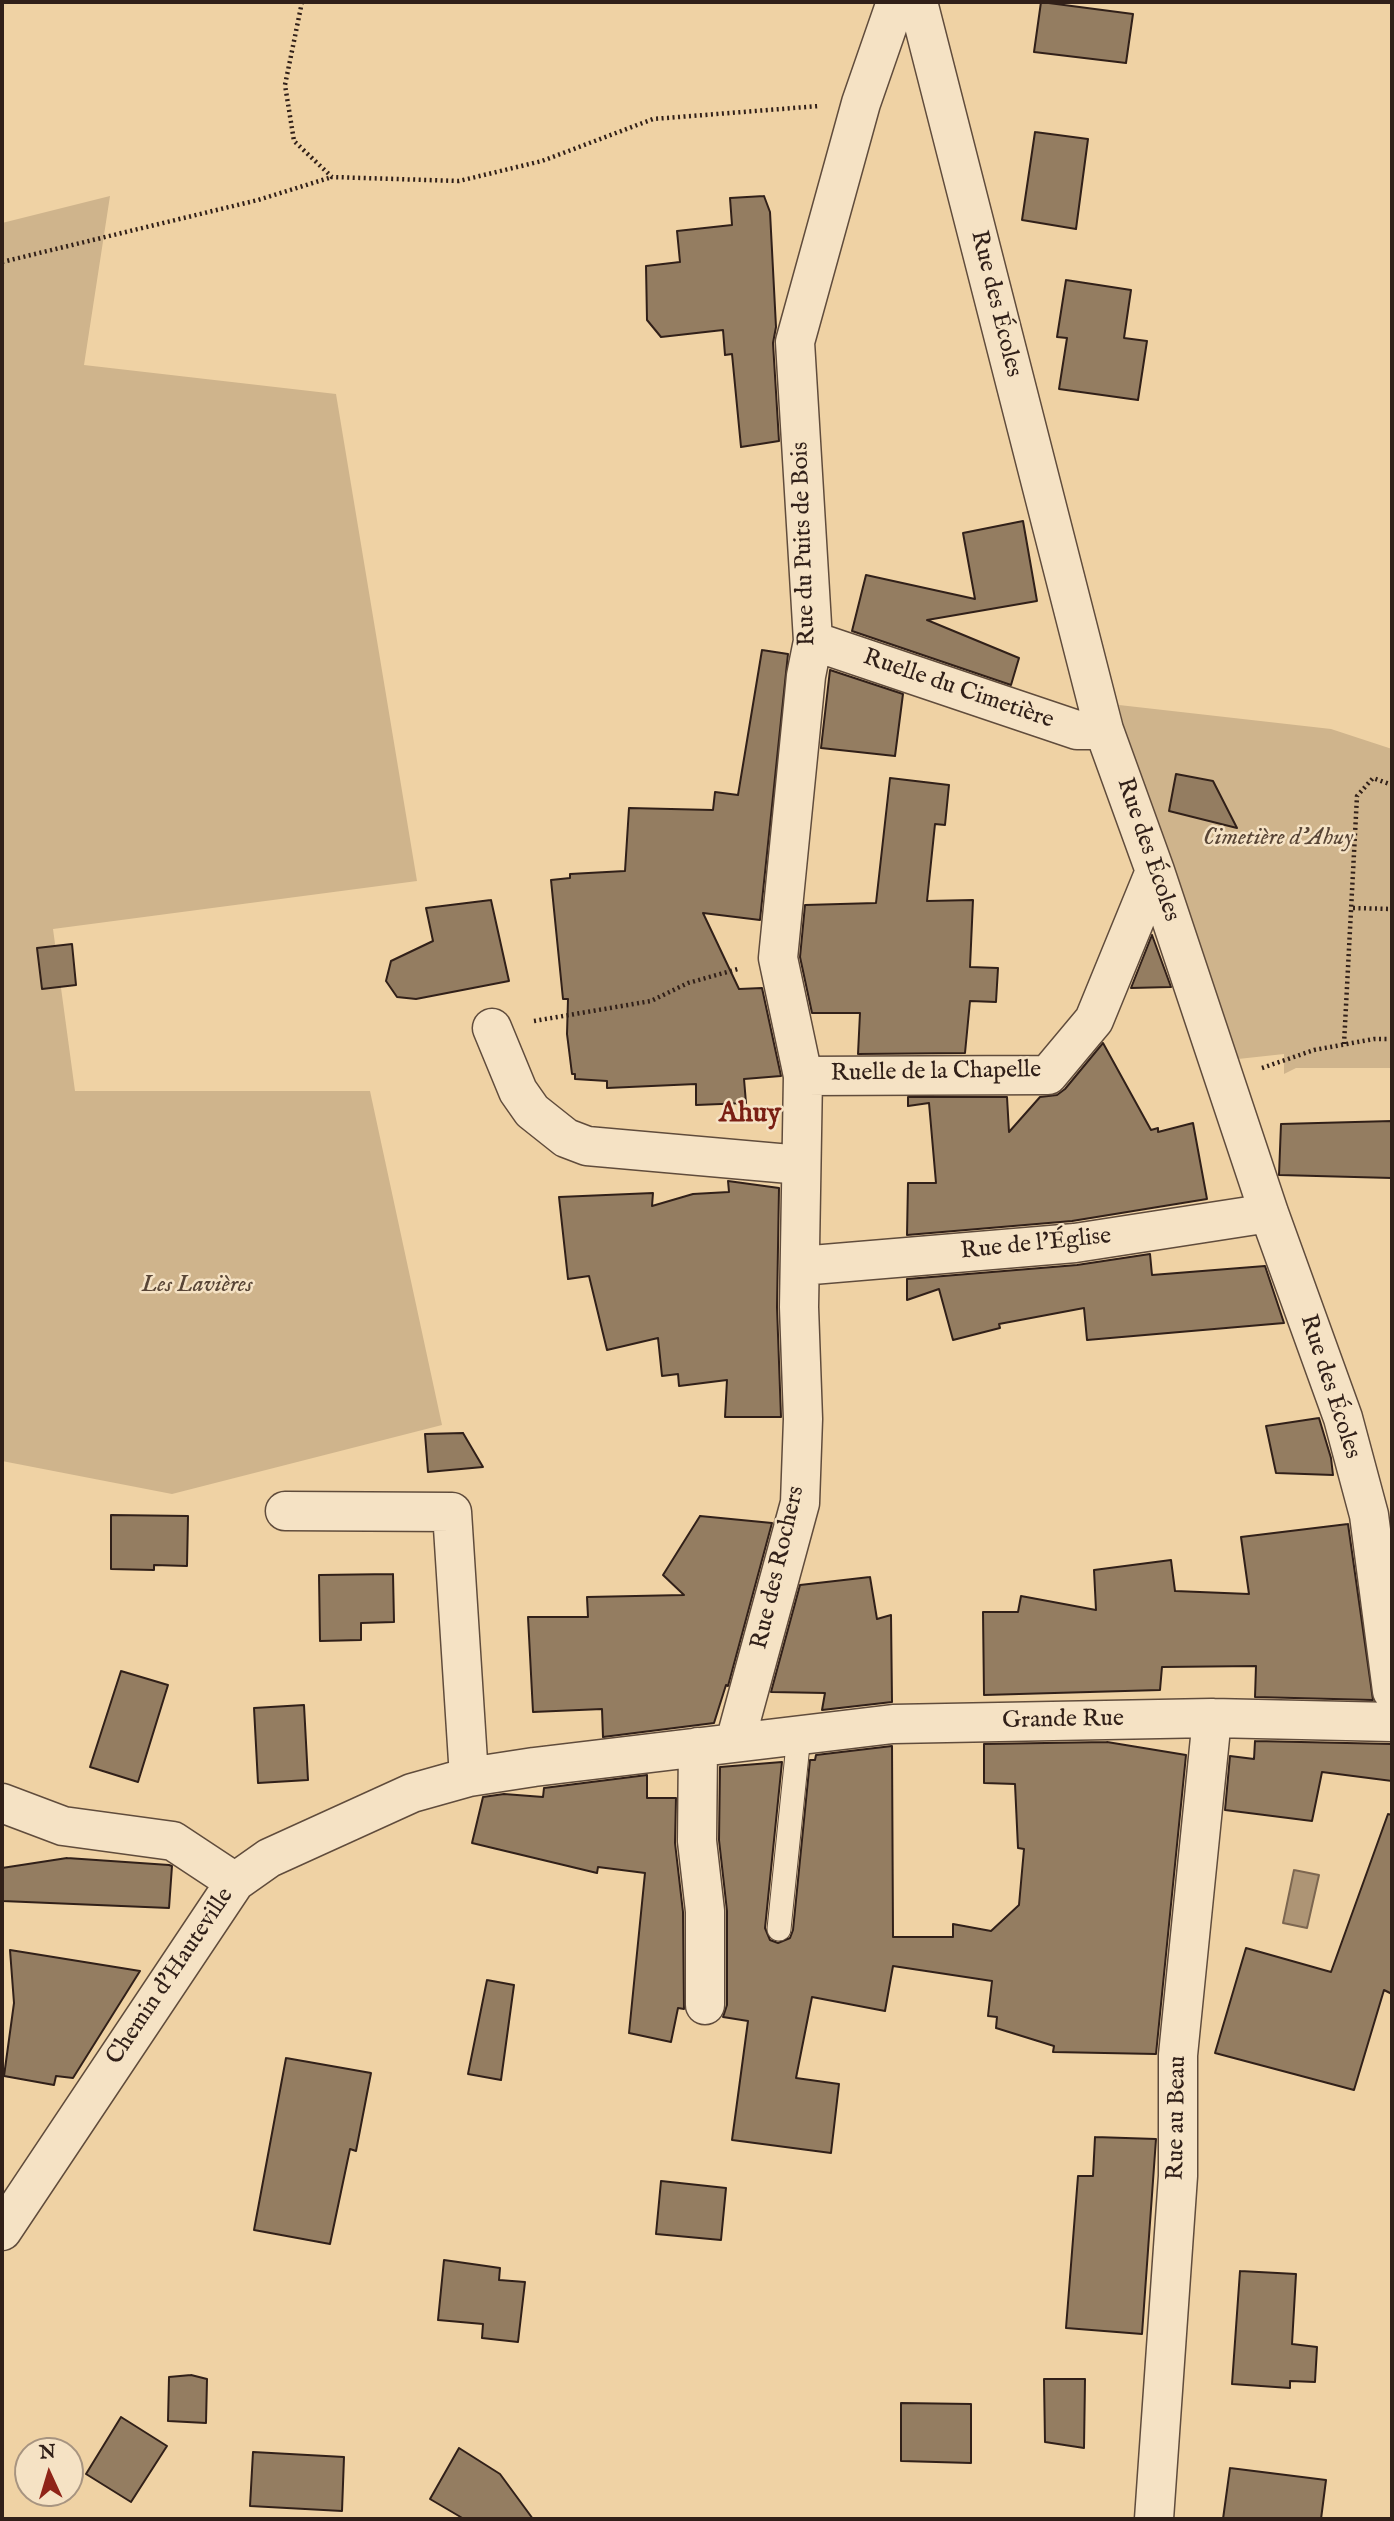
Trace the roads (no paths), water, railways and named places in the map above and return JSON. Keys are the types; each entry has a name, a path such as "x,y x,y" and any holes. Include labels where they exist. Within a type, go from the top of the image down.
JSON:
{"street":[{"name":"Rue du Puits de Bois","path":"800,1266 803,1076 778,958 806,676 813,641 794,342 861,103 896,2"},
{"name":"Rue des Écoles","path":"918,2 1104,730 1155,871 1269,1213 1350,1442 1368,1516 1392,1691"},
{"name":"Ruelle du Cimetière","path":"813,641 1077,730 1104,730"},
{"name":"Ruelle de la Chapelle","path":"803,1076 1048,1074 1094,1020 1155,871"},
{"path":"492,1028 518,1091 532,1111 566,1138 587,1146 801,1165"},
{"name":"Rue de l'Église","path":"800,1266 1075,1243 1269,1213"},
{"name":"Rue des Rochers","path":"736,1742 800,1503 803,1419 800,1266"},
{"path":"285,1511 452,1512 469,1777"},
{"name":"Grande Rue","path":"736,1742 893,1724 1212,1718 1392,1722"},
{"name":"Rue au Beau","path":"1154,2519 1178,2176 1178,2055 1212,1718"},
{"name":"Chemin d'Hauteville","path":"2,2231 235,1882 269,1858 412,1793 469,1777 736,1742"},
{"path":"698,1747 697,1841 705,1911 705,2005"},
{"path":"2,1803 63,1826 173,1841 235,1882"}],"lane":[{"path":"779,1929 799,1735"}],"district":[{"name":"Ahuy","path":"750,1115"}],"park label":[{"name":"Cimetière d'Ahuy","path":"1278,839"},
{"name":"Les Lavières","path":"197,1286"}]}
